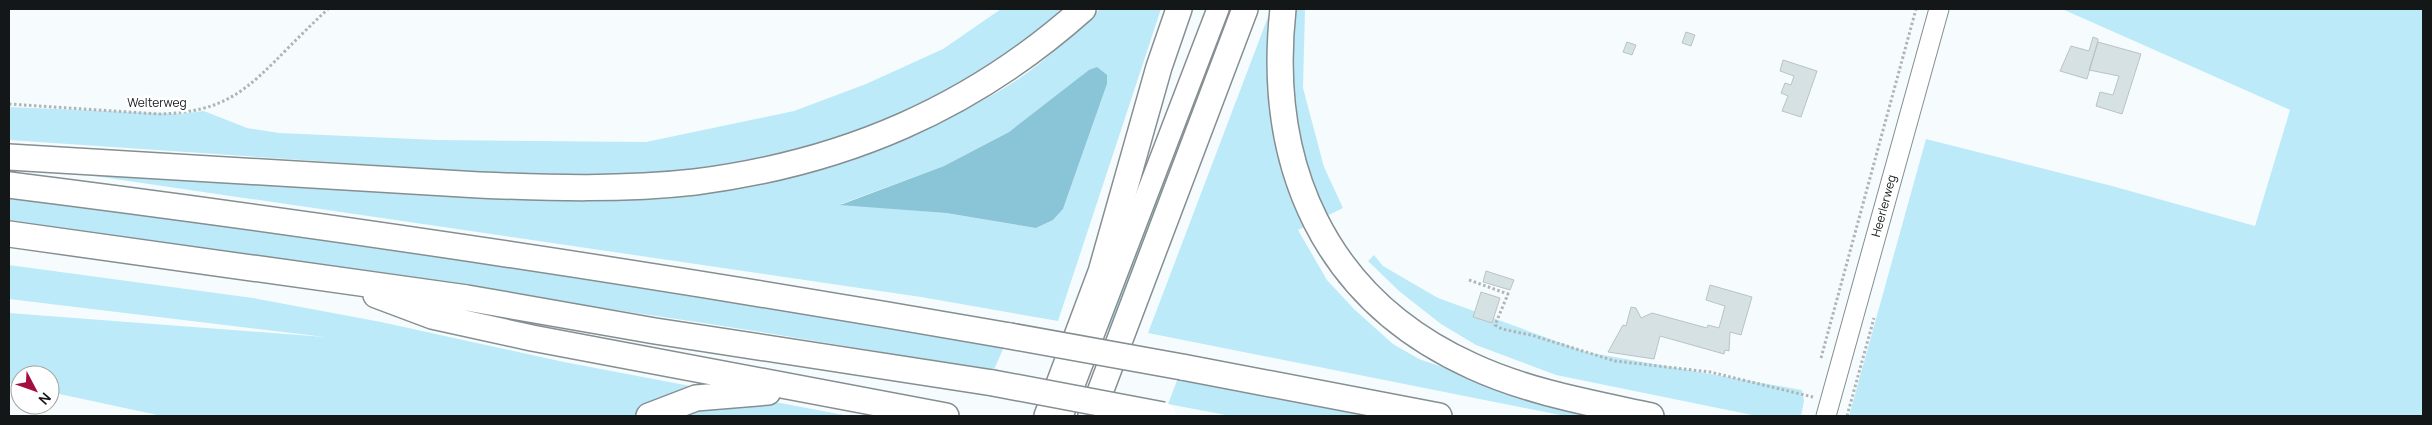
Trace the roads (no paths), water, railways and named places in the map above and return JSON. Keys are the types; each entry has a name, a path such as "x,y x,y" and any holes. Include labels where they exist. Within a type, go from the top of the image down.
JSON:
{"highway":[{"path":"9,157 489,186 638,186 694,182 802,161 899,128 957,100 998,76 1044,43 1083,9"},
{"path":"1047,416 1105,259 1159,67 1179,9"},
{"path":"1091,416 1245,9"},
{"path":"1283,9 1279,44 1280,95 1291,160 1305,198 1324,237 1346,269 1366,292 1408,328 1472,366 1513,382 1651,416"},
{"path":"9,185 470,248 818,302 1182,367 1439,416"},
{"path":"9,234 327,277 993,383 1166,416"},
{"path":"327,277 432,316 532,338 946,416"},
{"path":"649,416 696,398 804,389"}],"main road":[{"path":"1062,416 1218,9"}],"street":[{"name":"Heerlerweg","path":"1828,409 1939,9"}]}
